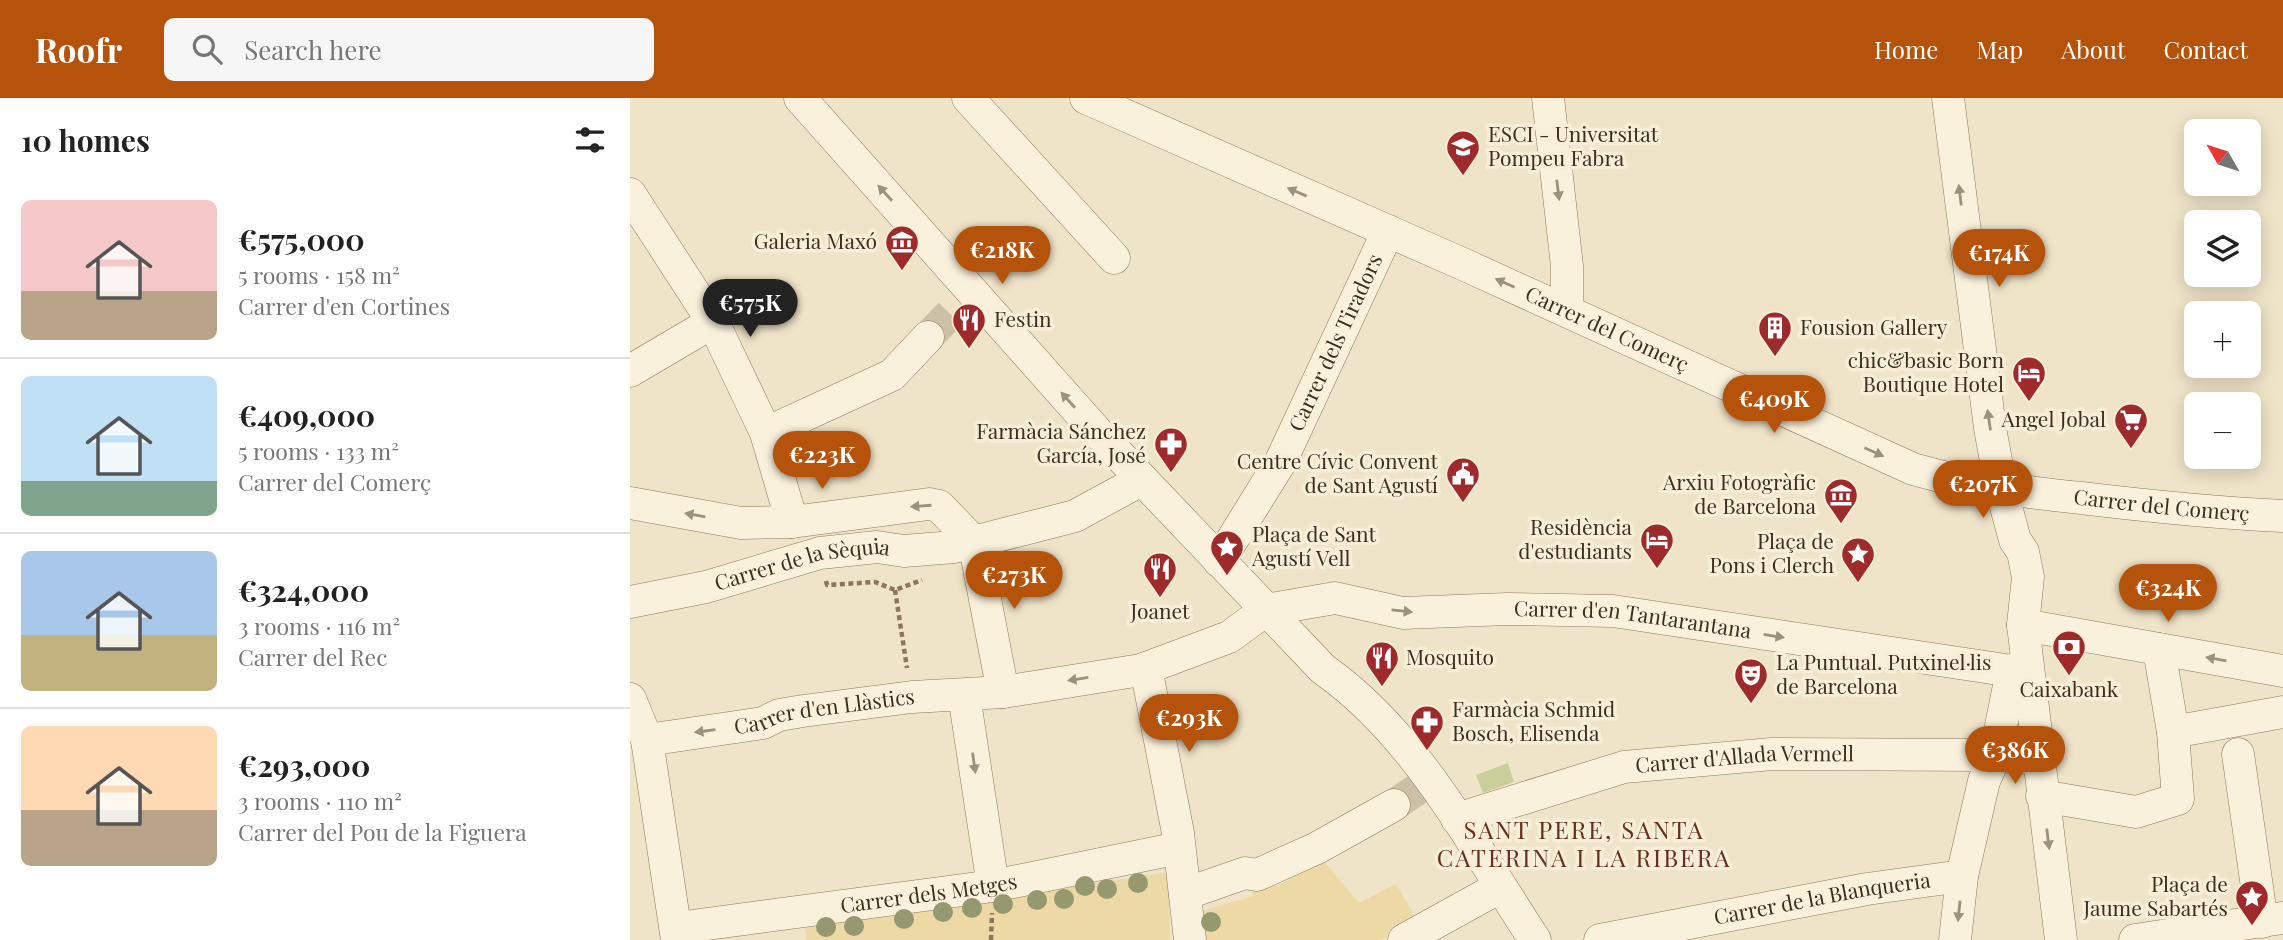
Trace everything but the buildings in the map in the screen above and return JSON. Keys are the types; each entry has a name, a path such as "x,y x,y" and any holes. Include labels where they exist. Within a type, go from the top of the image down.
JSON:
{"street":[{"path":"800,98 964,304 1136,474 1323,670 1357,693 1400,738 1415,792 1457,820 1535,940"},
{"path":"968,98 1114,258"},
{"name":"Carrer del Comerç","path":"1086,98 1150,129 1567,311 1913,469 1954,481 2001,488 2193,512 2283,516"},
{"name":"Carrer del Comerç","path":"1126,98 1150,129"},
{"path":"1548,98 1567,266 1567,311"},
{"path":"1948,98 1990,428 2001,488 2015,540 2023,552 2029,587 2023,613 2020,667 1995,755 1984,781 1962,876 1955,940"},
{"path":"630,194 713,322 766,433 792,522"},
{"name":"Carrer dels Tiradors","path":"1219,561 1281,461 1388,231"},
{"path":"630,371 713,322"},
{"path":"766,433 892,375 928,337"},
{"name":"Carrer de la Sèquia","path":"630,602 706,587 820,553 877,547 904,551 954,547 1075,516 1136,474"},
{"path":"630,503 741,523 792,522 859,512 939,506 974,541 1003,692"},
{"name":"Carrer d'en Tantarantana","path":"1266,610 1335,598 1404,613 1508,609 1613,611 2020,667"},
{"name":"Carrer d'en Llàstics","path":"647,740 762,723 779,715 817,709 912,697 1003,692 1146,668 1229,637 1266,610"},
{"path":"2023,613 2159,649 2283,671"},
{"path":"2042,796 2136,812 2178,799 2173,732 2159,649"},
{"path":"2020,667 2040,759 2042,796 2061,940"},
{"path":"1146,668 1179,848 1190,940"},
{"path":"964,695 993,886"},
{"path":"630,699 647,740 677,934"},
{"path":"2173,732 2236,735 2283,712"},
{"path":"2135,940 2180,937 2272,920 2236,735"},
{"name":"Carrer d'Allada Vermell","path":"1457,820 1623,766 1772,754 1995,755 2040,759"},
{"path":"1185,894 1245,873 1257,875 1317,848 1415,792"},
{"name":"Carrer dels Metges","path":"677,934 993,886 1179,848"},
{"name":"Carrer de la Blanqueria","path":"1600,940 1867,889 1962,876"},
{"path":"1404,940 1500,887"}],"path":[{"path":"895,590 907,668"}],"green space":[{"path":"1508,763 1514,782 1483,793 1476,775"}],"sand":[{"path":"1324,861 1359,903 1396,884 1417,920 1381,940 1199,940 1198,912 1253,896 1252,890 1279,885"},
{"path":"1168,872 1170,940 806,940 805,928"}],"tunnel":[{"path":"928,337 952,312"},
{"path":"1394,805 1419,788"}],"place":[{"name":"ESCI - Universitat Pompeu Fabra","path":"1463,177"},
{"name":"Galeria Maxó","path":"902,272"},
{"name":"Festin","path":"969,350"},
{"name":"Fousion Gallery","path":"1775,358"},
{"name":"chic&basic Born Boutique Hotel","path":"2029,403"},
{"name":"Angel Jobal","path":"2131,450"},
{"name":"Farmàcia Sánchez García, José","path":"1171,474"},
{"name":"Centre Cívic Convent de Sant Agustí","path":"1463,504"},
{"name":"Arxiu Fotogràfic de Barcelona","path":"1841,525"},
{"name":"Residència d'estudiants","path":"1657,570"},
{"name":"Plaça de Sant Agustí Vell","path":"1227,577"},
{"name":"Plaça de Pons i Clerch","path":"1858,584"},
{"name":"Joanet","path":"1160,599"},
{"name":"Caixabank","path":"2069,677"},
{"name":"Mosquito","path":"1382,688"},
{"name":"La Puntual. Putxinel·lis de Barcelona","path":"1751,705"},
{"name":"Farmàcia Schmid Bosch, Elisenda","path":"1427,752"},
{"name":"Plaça de Jaume Sabartés","path":"2252,927"}],"district":[{"name":"SANT PERE, SANTA CATERINA I LA RIBERA","path":"1584,845"}]}
